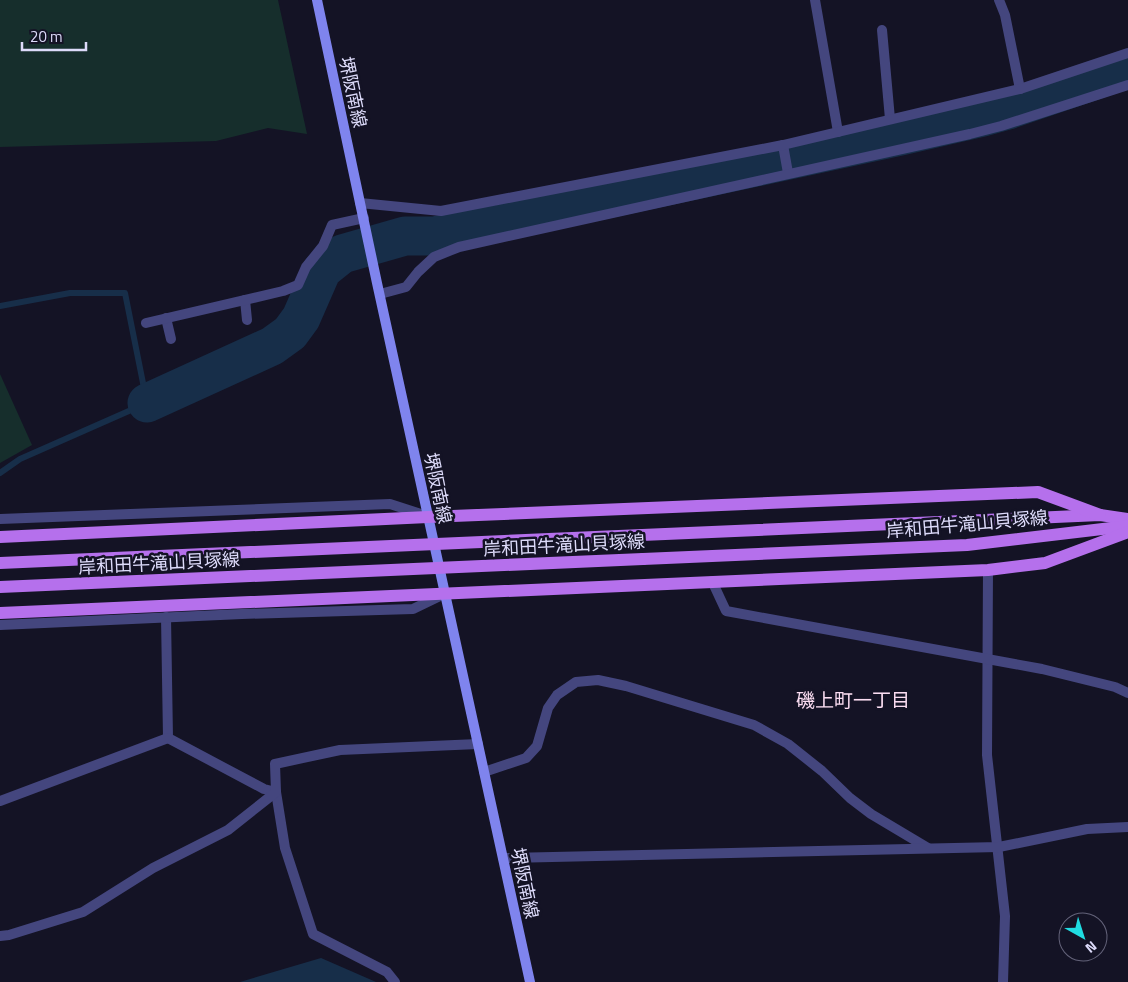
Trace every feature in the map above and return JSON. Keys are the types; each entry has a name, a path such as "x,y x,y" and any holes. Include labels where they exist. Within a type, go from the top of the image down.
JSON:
{"main road":[{"name":"堺阪南線","path":"317,0 530,982"},
{"path":"0,537 1038,492 1100,515"},
{"name":"岸和田牛滝山貝塚線","path":"0,563 1100,515 1128,519"},
{"name":"岸和田牛滝山貝塚線","path":"0,587 967,545 1128,526"},
{"path":"0,613 988,570 1045,563 1128,532"}],"street":[{"path":"815,0 838,132"},
{"path":"999,0 1005,15 1020,89"},
{"path":"882,30 890,119"},
{"path":"360,203 441,211 783,145 1020,89 1128,53"},
{"path":"380,294 406,287 434,257 459,247 1001,126 1128,85"},
{"path":"783,145 788,173"},
{"path":"146,323 283,291 298,285 306,267 324,246 332,225 364,223"},
{"path":"245,300 248,320"},
{"path":"166,318 171,340"},
{"path":"0,520 390,504 428,517"},
{"path":"988,570 987,755 1005,916 1003,982"},
{"path":"712,581 726,610 1042,669 1115,687 1128,693"},
{"path":"0,625 166,617 413,609 445,594"},
{"path":"166,617 168,738"},
{"path":"484,772 526,758 538,746 548,708 557,695 576,682 598,680 626,686 754,724 788,744 871,814 928,849"},
{"path":"0,801 168,738 264,789 276,792"},
{"path":"394,982 387,972 314,934 285,848 276,792 275,764 340,750 478,744"},
{"path":"0,936 9,935 83,912 153,868 228,830 276,792"},
{"path":"503,858 998,847 1087,829 1128,827"}],"green space":[{"path":"0,0 278,0 307,134 268,128 216,141 0,147"},
{"path":"0,374 32,445 0,463"}],"water":[{"path":"321,958 376,982 240,982"}],"waterway":[{"path":"147,403 272,346 290,333 301,318 322,270 342,254 405,236 434,236 983,117 1128,69"},
{"path":"0,306 70,293 125,293 147,403 20,459 0,473"}],"district":[{"name":"磯上町一丁目","path":"853,699"}]}
